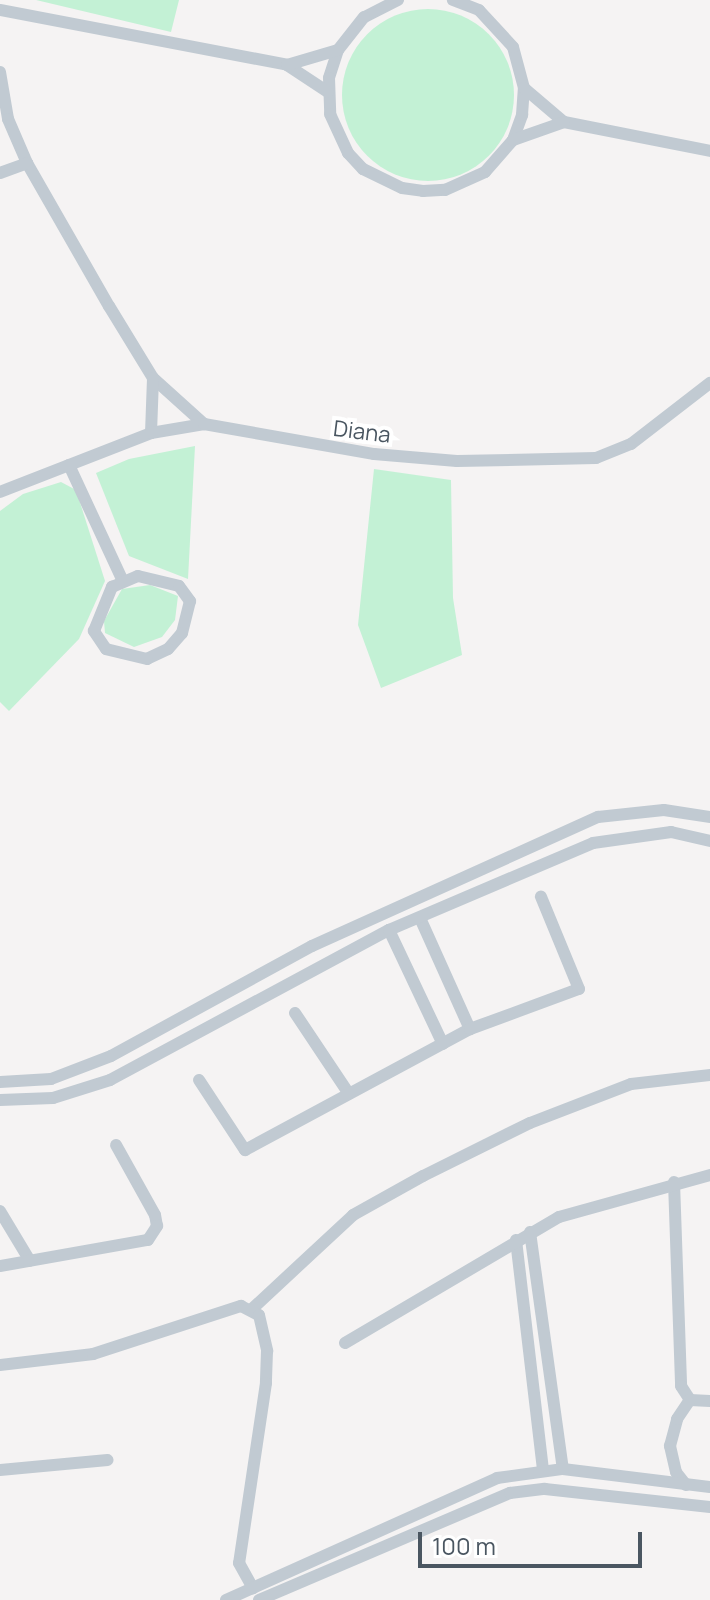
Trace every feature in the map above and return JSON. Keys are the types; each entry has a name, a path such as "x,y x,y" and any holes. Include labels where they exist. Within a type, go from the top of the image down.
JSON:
{"street":[{"path":"398,0 364,17 338,50 328,92 333,124 348,153 363,169 402,188 445,190 485,172 513,140 524,88 517,57 500,29 479,10 453,0"},
{"path":"0,5 287,65 328,92"},
{"path":"287,65 338,50"},
{"path":"0,72 8,119 27,163 153,378 204,424"},
{"path":"524,88 564,122 710,151"},
{"path":"513,140 564,122"},
{"path":"0,173 27,163"},
{"path":"151,433 153,378"},
{"name":"Diana","path":"2,488 151,433 204,424 374,454 457,461 596,458 631,444 710,383"},
{"path":"69,465 122,579"},
{"path":"122,579 165,581 179,586 190,601 182,633 155,657 115,653 95,638 103,600 122,579"},
{"path":"0,1082 51,1079 98,1062 339,933 598,817 664,810 710,817"},
{"path":"0,1100 53,1098 110,1080 389,930 593,843 671,832 710,841"},
{"path":"199,1080 245,1150 470,1029 579,989 541,897"},
{"path":"420,918 470,1029"},
{"path":"389,930 443,1044"},
{"path":"295,1013 349,1094"},
{"path":"252,1309 353,1215 423,1176 530,1123 631,1084 710,1075"},
{"path":"0,1266 148,1240 157,1226 155,1215 116,1145"},
{"path":"345,1343 530,1232 572,1213 674,1182 710,1175"},
{"path":"674,1182 681,1386 690,1400"},
{"path":"0,1211 30,1261"},
{"path":"530,1232 563,1469"},
{"path":"516,1240 543,1470"},
{"path":"0,1365 93,1354 241,1306 252,1309 264,1328 267,1351 239,1563 256,1594"},
{"path":"690,1400 710,1401"},
{"path":"686,1485 676,1472 670,1446 677,1419 690,1400"},
{"path":"0,1470 108,1460"},
{"path":"256,1594 446,1498 497,1478 563,1469 710,1487"},
{"path":"226,1600 256,1594 510,1493 545,1489 710,1507"}],"green space":[{"path":"36,0 179,0 171,32"},
{"path":"428,9 461,15 489,34 508,62 514,95 508,128 489,156 461,175 428,181 395,175 367,156 348,128 342,95 348,62 367,34 395,15"},
{"path":"195,446 188,579 129,556 96,473 129,459"},
{"path":"374,469 451,480 453,598 462,655 381,688 358,625"},
{"path":"61,482 76,490 105,581 79,639 9,711 0,702 0,511 23,494"},
{"path":"150,585 178,596 175,620 162,637 134,647 105,633 104,621 122,589"}]}
